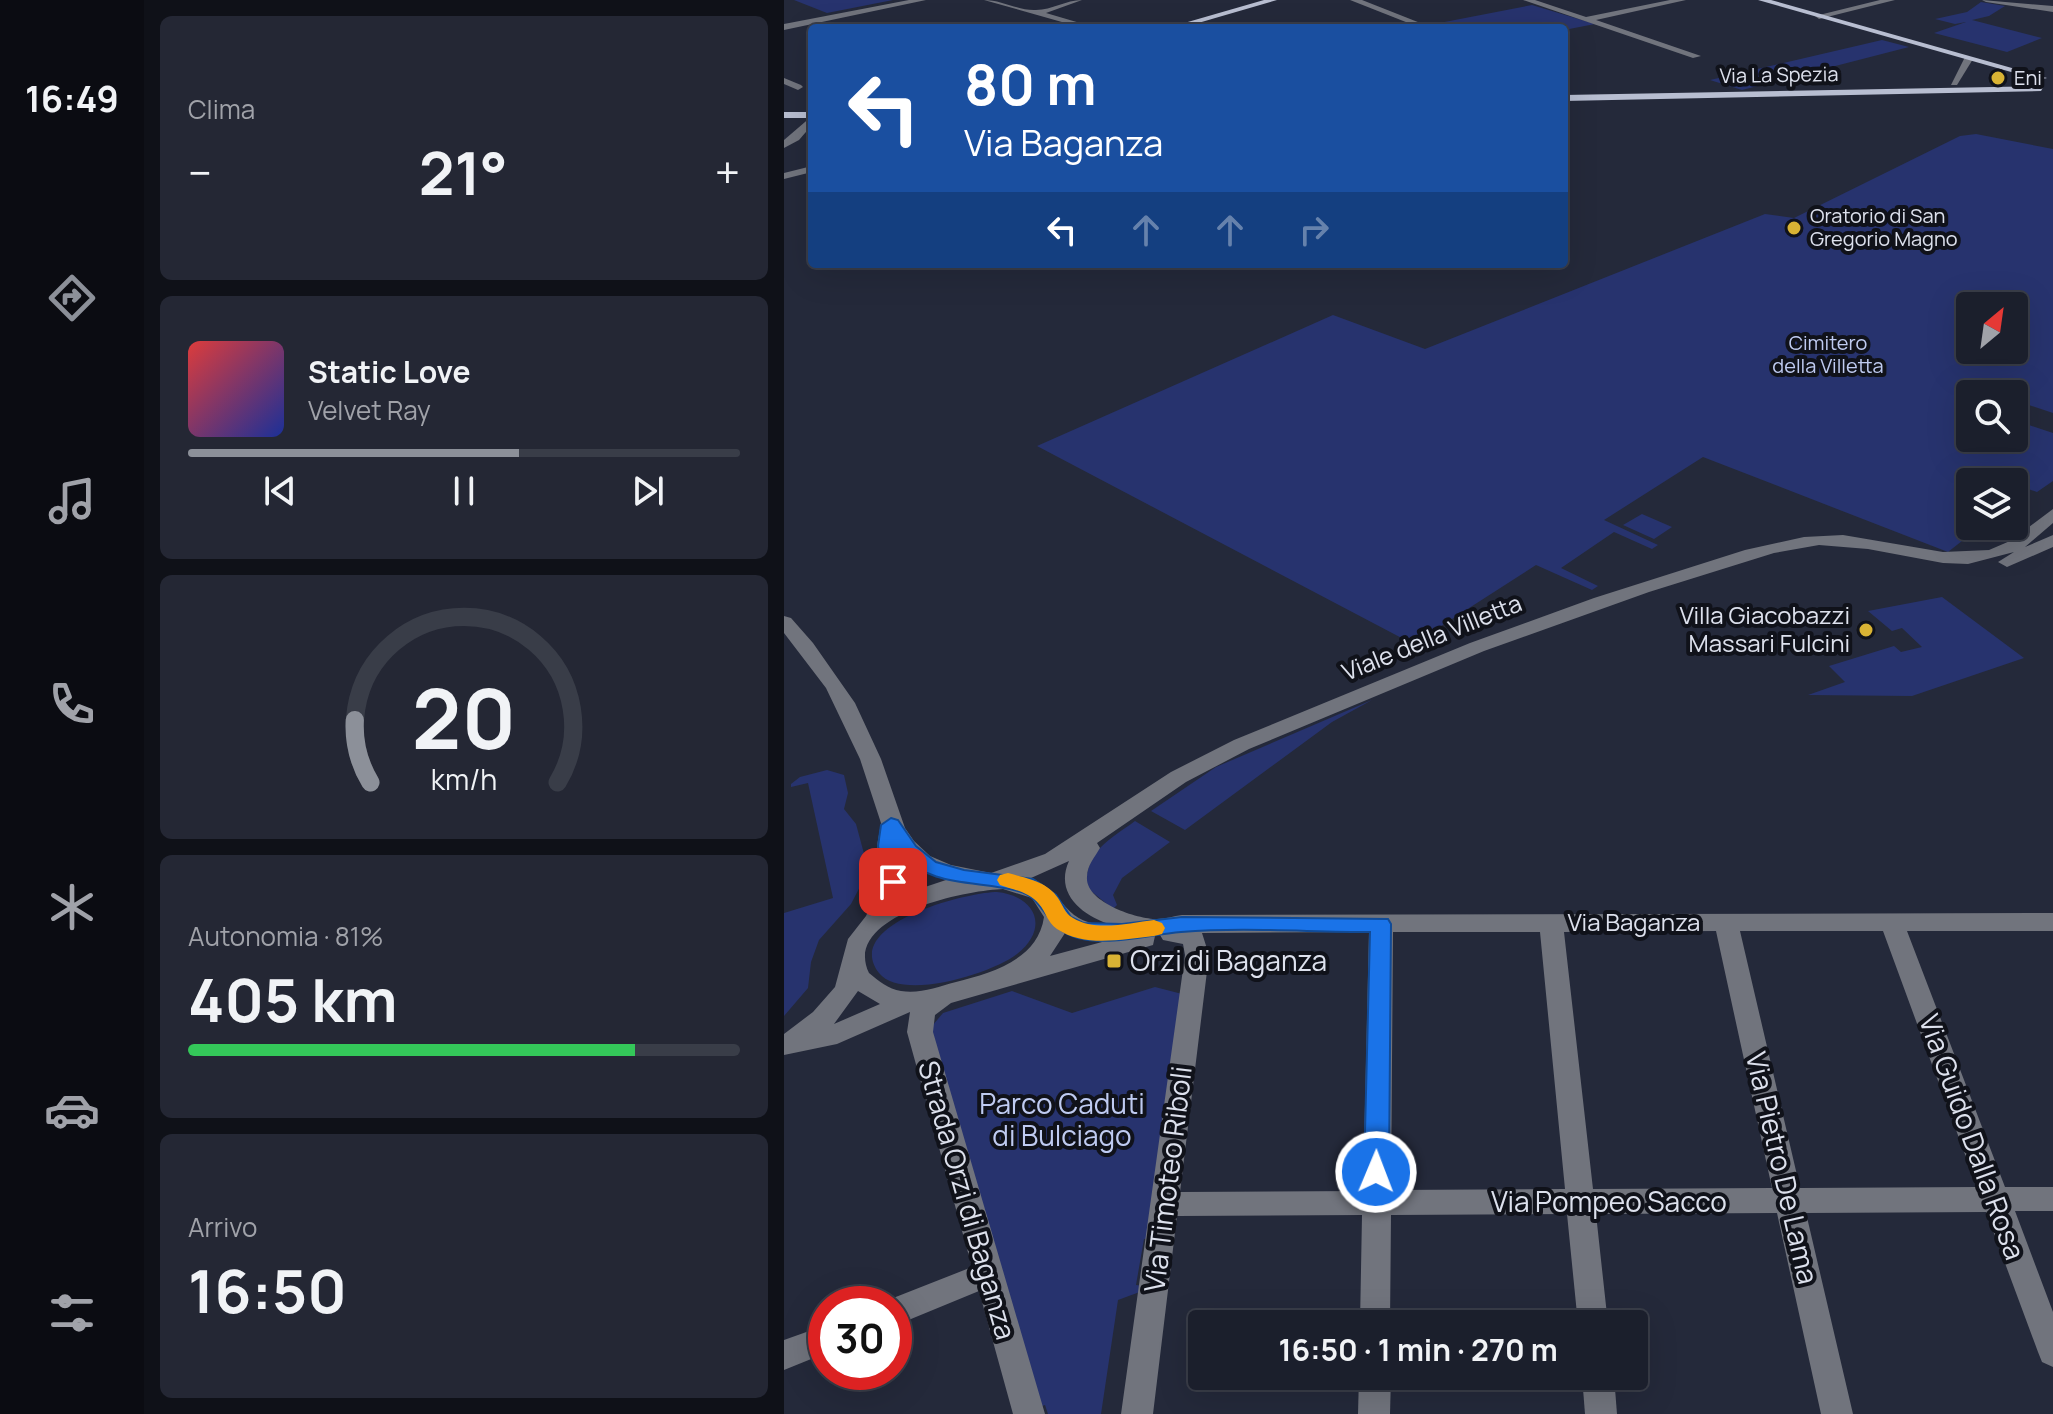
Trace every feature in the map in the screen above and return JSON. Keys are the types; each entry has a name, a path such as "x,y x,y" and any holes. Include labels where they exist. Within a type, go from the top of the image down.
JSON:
{"main road":[{"path":"1186,24 1273,0"},
{"path":"1762,0 2049,85"},
{"path":"1968,59 2021,80"},
{"name":"Via La Spezia","path":"1995,88 2015,85 2021,80 2049,85"},
{"name":"Via La Spezia","path":"1568,98 2049,85"},
{"path":"784,115 808,117"}],"street":[{"path":"784,27 922,0"},
{"path":"988,0 1078,24"},
{"path":"1037,13 1078,0"},
{"path":"1354,0 1418,24"},
{"path":"1527,0 1696,56"},
{"path":"1586,19 1682,0"},
{"path":"1819,16 1891,0"},
{"path":"1986,0 2053,9"},
{"path":"820,20 830,24"},
{"path":"1954,83 1968,59"},
{"path":"785,82 798,87"},
{"path":"784,145 795,138 808,122"},
{"path":"784,176 808,170"},
{"name":"Viale della Villetta","path":"993,880 1041,866 1114,824 1201,764 1418,671 1604,600 1813,541 1834,540 1940,557 1974,557 2013,547 2053,514"},
{"name":"Viale della Villetta","path":"1789,547 1831,549 1919,565 1964,568 2006,563 2053,540"},
{"path":"784,622 822,666 850,713 872,762 891,825 908,851 929,867 953,875 993,880"},
{"name":"Viale della Villetta","path":"1054,911 1054,895 1062,877 1114,824"},
{"path":"786,1045 822,1019 839,1002 852,982 859,940 884,906 893,882 888,846 891,825"},
{"path":"1089,848 1078,864 1075,880 1080,895 1090,906 1120,920 1189,932"},
{"name":"Via Baganza","path":"872,924 890,910 911,900 993,880 1015,881 1035,888 1068,926 1095,933 1381,924 2053,922"},
{"name":"Via Baganza","path":"1002,978 1025,967 1043,951 1053,933 1054,911"},
{"name":"Via Guido Dalla Rosa","path":"1892,922 2053,1352"},
{"path":"1551,923 1583,1202 1592,1310"},
{"name":"Via Pietro De Lama","path":"1726,923 1837,1414"},
{"path":"1375,1310 1381,924"},
{"name":"Via Baganza","path":"854,966 860,981 874,993 894,1000 932,999 1002,978 1189,932"},
{"name":"Via Timoteo Riboli","path":"1137,1414 1165,1204 1189,932"},
{"path":"786,1045 828,1037 892,1008 932,999"},
{"name":"Strada Orzi di Baganza","path":"932,999 923,1010 920,1032 1029,1414"},
{"name":"Via Pompeo Sacco","path":"1165,1204 2053,1199"},
{"path":"912,1305 988,1274"},
{"path":"784,1355 808,1346"},
{"path":"1374,1414 1375,1390"},
{"path":"1599,1390 1601,1414"}],"green space":[{"path":"794,0 893,0 827,13"},
{"path":"1981,2 2005,6 1989,16 1972,20 2042,38 2007,52 1934,33 1966,22 1955,24 1935,19 1967,12"},
{"path":"1532,5 1595,24 1568,29 1568,24 1434,24"},
{"path":"1882,40 1909,47 1742,90 1710,80"},
{"name":"Cimitero della Villetta","path":"1976,134 2053,149 2053,413 2028,405 2028,380 1956,380 1956,452 2028,452 2028,425 2053,433 2053,481 2037,492 2028,489 2028,468 1956,468 1956,540 1963,540 1948,552 1703,457 1604,520 1658,545 1652,549 1614,532 1561,568 1598,586 1592,590 1536,565 1413,644 1037,446 1333,315 1425,349 1765,214 1794,218 1960,136"},
{"path":"1642,514 1672,527 1654,539 1623,525"},
{"path":"1942,597 2024,658 1912,696 1808,695 1845,682 1829,666 1894,646 1901,652 1922,647 1902,628 1892,631 1868,611"},
{"path":"1372,700 1332,722 1185,830 1151,811 1216,767"},
{"path":"827,770 844,775 848,793 844,809 856,824 866,861 864,879 851,904 819,940 811,962 808,988 784,1016 784,913 833,898 808,783 791,787 791,784 800,777"},
{"path":"1135,821 1170,842 1122,878 1113,895 1117,905 1113,909 1086,887 1087,874 1100,848"},
{"path":"997,892 1021,900 1034,915 1033,934 1017,954 989,969 948,982 907,985 891,981 879,973 872,955 877,940 892,926 936,905"},
{"name":"Parco Caduti di Bulciago","path":"1155,987 1186,995 1153,1238 1144,1239 1136,1285 1145,1286 1145,1290 1118,1300 1101,1414 1048,1414 1045,1405 1036,1408 927,1032 943,1013 1012,991 1072,1013"}],"slow traffic":[{"path":"1008,880 1035,888 1049,900 1055,914 1064,923 1081,931 1103,933 1154,928"}],"place":[{"name":"Eni","path":"1998,78"},
{"name":"Oratorio di San Gregorio Magno","path":"1794,228"},
{"name":"Villa Giacobazzi Massari Fulcini","path":"1866,630"},
{"name":"Orzi di Baganza","path":"1114,961"}],"route":[{"path":"893,882 888,846 891,825 908,851 929,867 975,879 1026,884 1049,900 1055,914 1064,923 1081,931 1122,932 1182,924 1381,924 1376,1172"}]}
